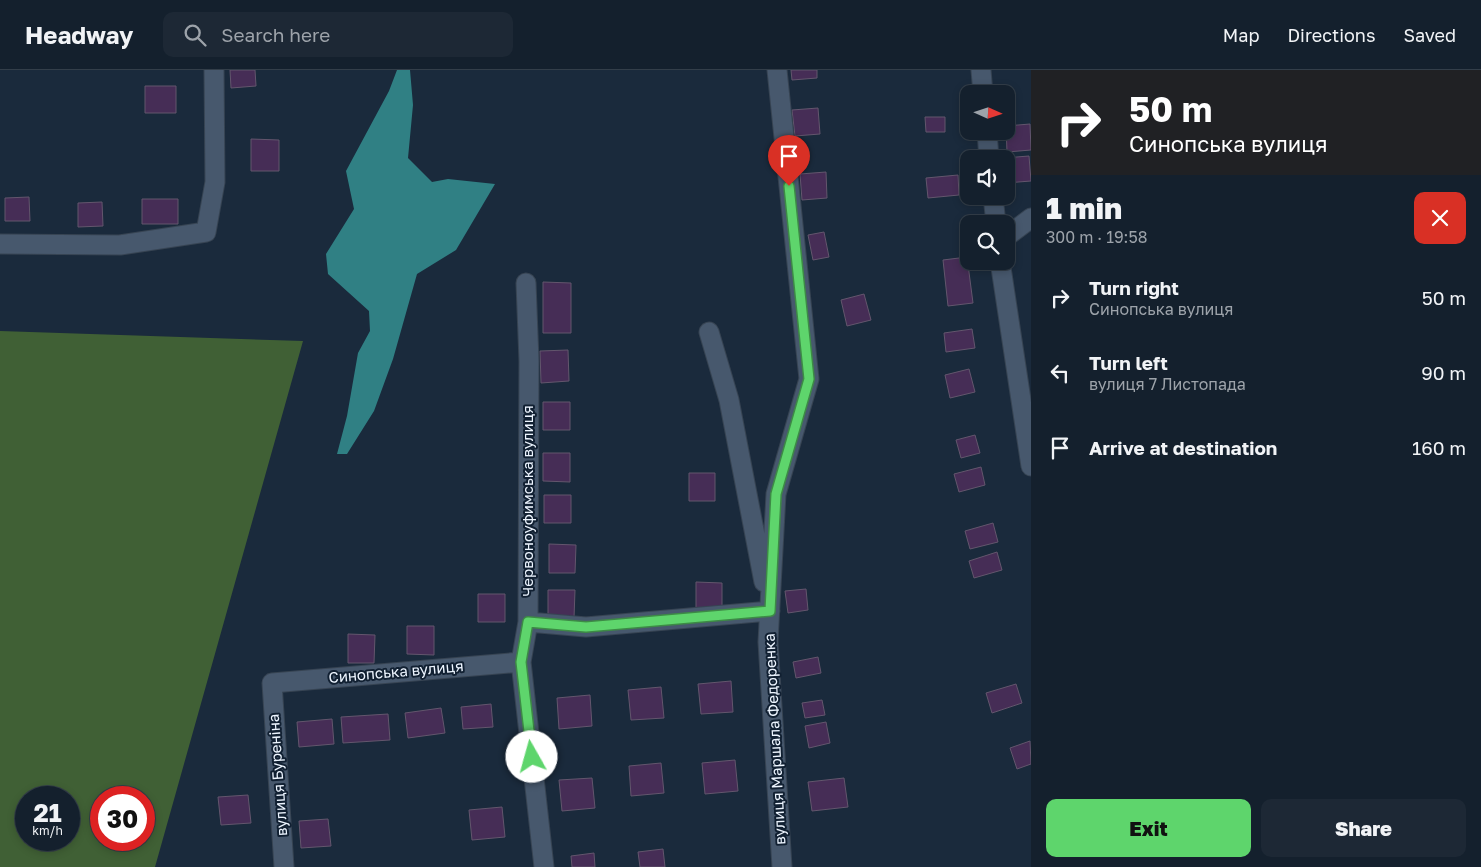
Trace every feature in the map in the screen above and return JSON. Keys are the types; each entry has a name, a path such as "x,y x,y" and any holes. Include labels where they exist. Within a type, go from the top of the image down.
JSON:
{"street":[{"path":"0,244 120,245 206,232 215,182 214,70"},
{"path":"770,611 776,494 809,379 777,70"},
{"path":"981,70 982,85"},
{"path":"1015,230 1031,218"},
{"path":"1001,270 1031,466"},
{"name":"Червоноуфимська вулиця","path":"526,283 529,361 528,622 521,662 544,867"},
{"path":"709,332 729,400 770,611"},
{"path":"528,622 586,627 770,611"},
{"name":"вулиця Маршала Федоренка","path":"770,611 768,642 782,867"},
{"name":"Синопська вулиця","path":"272,683 521,662"},
{"name":"вулиця Буреніна","path":"272,683 284,867"}],"shaded area":[{"path":"397,70 410,70 413,105 408,158 432,182 448,179 495,184 456,250 417,274 393,359 374,411 347,454 337,454 347,416 358,353 370,331 369,311 328,274 326,254 354,209 346,171 389,91"},
{"path":"0,331 303,341 155,867 0,867"}],"building":[{"path":"230,70 255,70 256,86 231,88"},
{"path":"791,70 817,70 817,78 792,80"},
{"path":"145,86 176,86 176,113 145,113"},
{"path":"818,108 820,134 795,136 792,110"},
{"path":"925,117 945,117 945,132 926,132"},
{"path":"1030,124 1031,150 1007,150 1007,140 1015,140 1015,125"},
{"path":"251,139 279,140 279,171 251,171"},
{"path":"1029,156 1031,181 1015,182 1015,157"},
{"path":"826,172 827,198 802,200 800,174"},
{"path":"958,175 959,195 928,198 926,178"},
{"path":"29,197 30,221 5,221 5,198"},
{"path":"142,199 178,199 178,224 142,224"},
{"path":"102,202 103,226 78,227 78,203"},
{"path":"824,232 829,257 813,260 808,235"},
{"path":"960,258 960,270 969,270 973,303 948,306 943,260"},
{"path":"543,282 571,283 571,333 543,333"},
{"path":"864,294 871,320 847,326 841,300"},
{"path":"972,329 975,348 946,352 944,333"},
{"path":"568,350 569,381 541,383 540,351"},
{"path":"969,369 975,392 950,398 945,375"},
{"path":"543,402 570,402 570,430 543,430"},
{"path":"975,435 980,453 961,458 956,440"},
{"path":"543,453 570,453 570,482 543,481"},
{"path":"981,467 985,485 959,492 954,474"},
{"path":"689,473 715,473 715,501 689,501"},
{"path":"544,495 571,495 571,523 544,523"},
{"path":"993,523 998,542 970,549 965,531"},
{"path":"549,544 576,545 575,573 549,573"},
{"path":"997,552 1002,570 974,578 969,561"},
{"path":"696,582 722,583 722,611 696,611"},
{"path":"806,589 808,610 788,613 785,591"},
{"path":"548,590 575,590 574,618 548,618"},
{"path":"478,594 505,594 505,622 478,622"},
{"path":"407,626 434,626 434,655 407,654"},
{"path":"348,634 375,635 374,663 348,663"},
{"path":"818,657 821,673 796,678 793,662"},
{"path":"731,681 733,712 701,714 698,684"},
{"path":"1016,684 1022,703 992,713 986,693"},
{"path":"661,687 664,718 631,720 628,690"},
{"path":"590,695 592,726 559,729 557,698"},
{"path":"822,700 825,715 805,718 802,703"},
{"path":"491,704 493,727 463,729 461,707"},
{"path":"441,708 445,733 408,738 405,713"},
{"path":"388,714 390,740 343,743 341,717"},
{"path":"332,719 334,744 299,747 297,722"},
{"path":"826,722 830,743 809,748 805,726"},
{"path":"1030,741 1031,764 1017,769 1010,748"},
{"path":"735,760 738,791 705,794 702,763"},
{"path":"661,763 664,793 631,796 629,766"},
{"path":"592,778 595,808 562,811 559,780"},
{"path":"844,778 848,807 812,811 808,782"},
{"path":"248,795 251,823 221,825 218,797"},
{"path":"502,807 505,837 472,840 469,810"},
{"path":"328,819 331,846 301,848 299,821"},
{"path":"663,849 665,867 640,867 638,852"},
{"path":"594,853 595,867 572,867 571,856"}],"route":[{"path":"532,757 521,662 528,622 586,627 770,611 776,494 809,379 789,186"}]}
